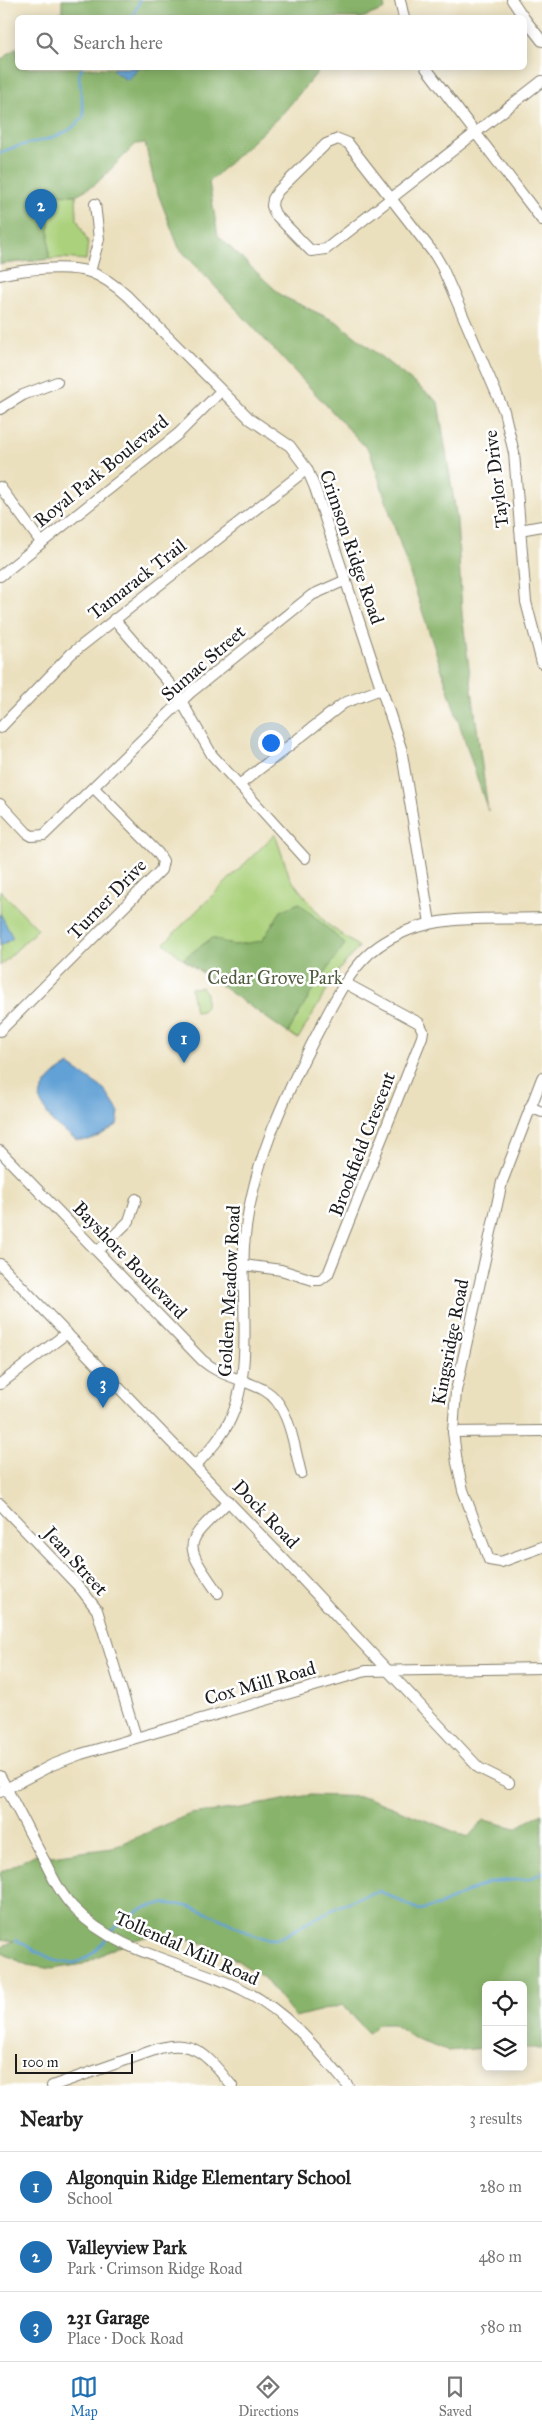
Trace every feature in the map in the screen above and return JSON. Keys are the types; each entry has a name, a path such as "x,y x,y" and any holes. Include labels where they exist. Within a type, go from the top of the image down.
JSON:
{"street":[{"path":"400,0 403,15"},
{"path":"512,0 522,15"},
{"path":"527,22 542,41"},
{"path":"428,70 541,217"},
{"path":"392,199 348,143 338,139 326,144 278,191 273,199 272,206 275,214 305,247 311,251 319,252 326,249 392,199 542,81"},
{"name":"Taylor Drive","path":"392,199 442,268 498,396 513,446 526,602 542,663"},
{"path":"90,272 99,239 95,204"},
{"name":"Crimson Ridge Road","path":"0,275 66,269 90,272 109,281 127,296 250,419 290,446 307,469 346,580 404,763 430,923"},
{"path":"0,409 23,395 56,382"},
{"name":"Royal Park Boulevard","path":"0,576 178,434 221,391"},
{"name":"Tamarack Trail","path":"0,728 64,660 307,469"},
{"path":"0,487 41,542"},
{"path":"520,530 542,526"},
{"name":"Sumac Street","path":"94,788 206,679 312,595 346,580"},
{"path":"114,619 175,690 205,746 305,858"},
{"path":"239,785 335,709 356,698 381,689"},
{"path":"0,804 27,833 38,836 49,832 94,788"},
{"name":"Turner Drive","path":"0,1031 161,870 162,857 94,788"},
{"name":"Golden Meadow Road","path":"195,1466 215,1444 227,1426 242,1382 244,1265 251,1198 258,1168 294,1078 345,983 366,956 383,943 404,932 430,923 542,918"},
{"name":"Brookfield Crescent","path":"244,1265 281,1270 313,1280 320,1280 328,1274 422,1038 423,1031 420,1023 345,983"},
{"name":"Kingsridge Road","path":"542,1078 502,1182 456,1391 453,1432 462,1484 489,1560 502,1562 542,1547"},
{"path":"530,1107 542,1112"},
{"name":"Bayshore Boulevard","path":"0,1151 202,1360 216,1370 264,1390 277,1402 286,1420 301,1474"},
{"path":"98,1252 129,1221 136,1199"},
{"name":"Dock Road","path":"0,1264 229,1501 479,1768 509,1783"},
{"path":"0,1384 67,1333"},
{"path":"453,1432 542,1431"},
{"path":"218,1592 193,1556 192,1545 197,1533 229,1501"},
{"name":"Jean Street","path":"0,1504 81,1589 97,1610 136,1737"},
{"name":"Cox Mill Road","path":"3,1790 52,1765 136,1737 336,1678 366,1672 389,1673 542,1668"},
{"name":"Tollendal Mill Road","path":"0,1776 3,1790 55,1882 73,1908 95,1926 121,1942 234,1985 271,2006 302,2033 348,2086"},
{"path":"52,2086 160,2048 176,2045 186,2046 200,2052 232,2086"}],"green space":[{"path":"62,0 383,0 385,9 370,15 57,15 62,11"},
{"path":"15,49 15,70 319,70 283,113 209,182 218,236 282,296 337,322 438,402 457,520 462,614 488,811 370,452 179,248 155,186 145,143 136,144 96,184 76,195 49,194 49,259 0,264 0,61"},
{"path":"49,194 76,195 77,219 88,242 86,260 63,258 0,264"},
{"path":"275,834 290,878 327,924 359,947 338,971 298,1039 183,959 164,943"},
{"path":"0,890 38,929 0,966"},
{"name":"Cedar Grove Park","path":"299,903 345,944 311,993 288,1033 183,959 212,938 234,945 262,941 281,911"},
{"path":"201,987 206,992 206,1007 202,1011 195,1012 191,988"},
{"path":"309,1795 366,1797 468,1837 484,1820 516,1828 542,1813 542,2048 527,2048 527,1981 482,1981 482,2048 447,2051 417,2040 393,2024 378,2024 368,2033 343,2005 295,2017 264,1978 221,1950 183,1937 158,1934 127,1942 83,1964 52,1969 27,1965 0,1952 0,1947 14,1941 0,1939 0,1873 38,1853 51,1856 112,1848 190,1814 241,1808"}],"water":[{"path":"113,70 138,70 127,80"},
{"path":"0,913 13,938 0,946"},
{"path":"69,1065 104,1089 119,1112 117,1125 99,1136 88,1140 77,1140 52,1122 39,1099 50,1079"}],"waterway":[{"path":"133,15 140,0"},
{"path":"0,153 8,149 52,138 71,129 84,116 79,75 81,70"},
{"path":"110,1932 125,1919 140,1910 154,1905 168,1904 198,1909 252,1934 263,1938 275,1939 341,1905 379,1891 419,1910 440,1905 489,1882 529,1879 542,1873"},
{"path":"16,1940 53,1959 74,1963 85,1959 96,1951 107,1937"}],"place":[{"name":"Valleyview Park","path":"41,230"},
{"name":"Algonquin Ridge Elementary School","path":"184,1063"},
{"name":"231 Garage","path":"103,1408"}]}
